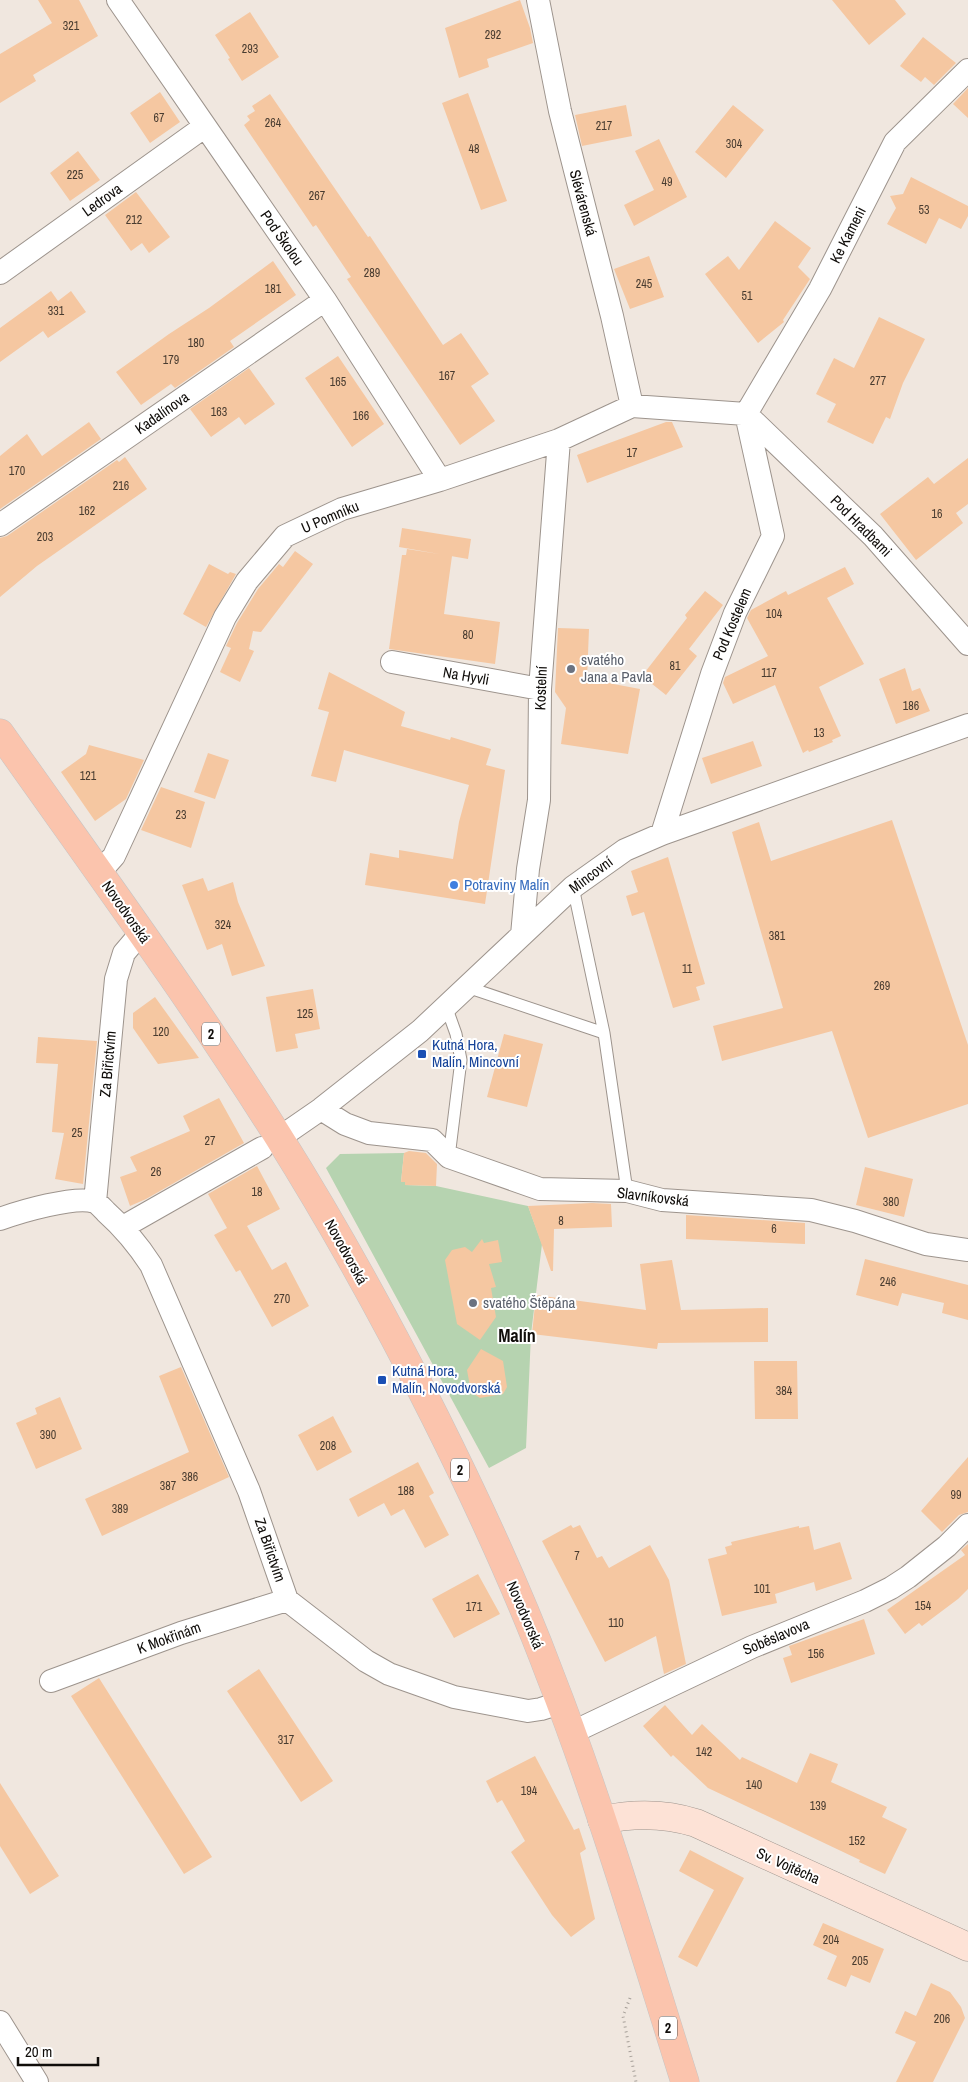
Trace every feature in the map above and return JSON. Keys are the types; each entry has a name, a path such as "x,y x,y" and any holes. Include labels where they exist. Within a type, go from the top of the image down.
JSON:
{"main road":[{"name":"Novodvorská","path":"0,733 220,1046 271,1143 375,1303 436,1418 519,1598 572,1733 602,1820"},
{"name":"2","path":"602,1820 685,2082"}],"street":[{"name":"Pod Školou","path":"118,0 325,300 440,480"},
{"name":"Slévárenská","path":"538,0 560,111 610,307 632,406"},
{"name":"Ke Kameni","path":"746,414 820,289 895,142 968,70"},
{"name":"Ledrova","path":"0,273 204,127"},
{"name":"Kadalínova","path":"0,525 325,300"},
{"name":"U Pomníku","path":"99,873 114,856 225,616 247,581 285,536 342,509 440,480 559,440 632,406 746,414"},
{"name":"Pod Hradbami","path":"746,414 873,536 968,644"},
{"name":"Pod Kostelem","path":"662,834 712,674 735,613 773,536 746,414"},
{"name":"Kostelní","path":"522,935 528,869 539,800 540,689 559,440"},
{"name":"Na Hyvli","path":"392,662 540,689"},
{"name":"Mincovní","path":"271,1143 321,1109 420,1031 573,887 625,850 662,834 968,725"},
{"name":"Za Biřictvím","path":"141,933 124,953 116,979 95,1202 123,1227 151,1265 249,1491 287,1600 366,1661 389,1674 434,1691 454,1697 528,1711 560,1703"},
{"name":"Slavníkovská","path":"321,1109 345,1124 369,1133 432,1140 448,1157 540,1189 628,1192 662,1200 811,1210 855,1221 926,1244 968,1250"},
{"path":"123,1227 271,1143"},
{"path":"0,1219 19,1212 72,1201 95,1202"},
{"name":"Soběslavova","path":"572,1733 752,1646 865,1601 891,1588 947,1546 968,1525"},
{"name":"K Mokřinám","path":"51,1681 181,1633 287,1600"},
{"name":"Sv. Vojtěcha","path":"602,1820 649,1814 680,1818 696,1823 968,1947"},
{"path":"0,2022 37,2082"}],"lane":[{"path":"573,887 604,1033 628,1192"},
{"path":"467,987 604,1033"},
{"path":"446,1006 456,1034 461,1060 448,1157"}],"path":[{"path":"636,2082 623,2016 632,1992 651,1974"}],"green space":[{"path":"404,1153 401,1182 405,1182 405,1185 436,1186 528,1206 542,1244 531,1334 526,1448 489,1468 326,1168 340,1154"}],"building":[{"path":"38,0 79,0 98,36 33,75 36,81 0,103 0,54 52,23"},
{"path":"520,0 533,43 487,59 489,67 459,78 445,28"},
{"path":"832,0 895,0 906,14 869,45"},
{"path":"250,12 279,57 242,81 215,35"},
{"path":"923,37 956,63 934,85 925,77 921,82 900,66"},
{"path":"968,88 968,118 953,104"},
{"path":"160,92 180,122 150,143 130,113"},
{"path":"468,93 507,201 481,210 442,103"},
{"path":"270,94 368,237 370,236 443,345 461,333 489,374 471,386 495,421 460,445 347,279 351,277 316,225 313,227 244,125 250,120 247,116 255,111 252,106"},
{"path":"626,105 632,136 582,146 575,115"},
{"path":"733,105 764,130 726,178 695,152"},
{"path":"659,139 687,197 634,226 624,205 654,190 635,151"},
{"path":"78,151 100,180 70,201 50,173"},
{"path":"911,177 968,206 968,216 961,229 939,218 926,244 887,224 896,208 890,196 903,194"},
{"path":"136,192 170,237 149,253 142,243 131,251 105,215"},
{"path":"775,221 811,248 798,267 810,279 783,320 784,322 758,343 705,274 728,256 739,270"},
{"path":"649,256 664,297 630,309 614,269"},
{"path":"273,261 296,295 230,341 234,347 175,388 171,384 141,405 116,372"},
{"path":"51,291 58,301 71,291 86,312 48,338 43,331 0,362 0,328"},
{"path":"879,317 925,339 903,383 890,419 886,417 873,444 827,422 836,404 816,394 834,358 854,368"},
{"path":"338,356 384,424 352,447 305,378"},
{"path":"249,368 275,404 245,425 239,417 211,437 190,409"},
{"path":"89,422 101,439 0,509 0,456 27,434 42,456"},
{"path":"666,422 672,422 683,447 587,483 577,455"},
{"path":"125,457 147,489 37,566 0,597 0,538 7,536 117,460 119,462"},
{"path":"968,458 968,504 956,513 963,523 916,560 880,514 928,477 934,484"},
{"path":"402,528 471,539 468,559 399,547"},
{"path":"407,549 452,556 444,614 500,622 495,664 389,649 402,555 406,555"},
{"path":"295,551 313,564 261,632 253,631 249,649 254,651 240,682 220,672 231,648 226,646 237,623 258,589 279,564 283,567"},
{"path":"209,564 228,574 230,572 236,574 206,627 183,614"},
{"path":"845,567 854,584 827,598 864,664 819,687 841,736 832,740 833,742 803,753 775,685 733,704 723,683 725,677 768,656 747,618 751,610 786,591 788,595"},
{"path":"705,591 723,605 689,649 697,656 666,695 642,676 687,618 685,615"},
{"path":"558,628 589,629 587,679 640,689 628,754 561,744 566,708 555,692"},
{"path":"905,668 912,691 920,688 930,711 896,724 879,679"},
{"path":"329,672 405,712 401,726 450,740 451,737 491,749 486,765 505,770 485,904 365,885 370,853 399,858 399,850 453,859 459,822 469,785 344,750 336,782 311,776 329,712 318,709"},
{"path":"753,741 762,766 711,784 702,758"},
{"path":"89,745 144,760 126,799 95,821 61,772 86,754"},
{"path":"208,753 229,760 215,799 194,792"},
{"path":"161,787 205,802 191,848 141,830"},
{"path":"892,820 968,1045 968,1104 868,1138 832,1031 722,1061 713,1026 783,1008 732,832 759,822 771,861"},
{"path":"668,857 705,984 696,987 700,1000 673,1008 644,912 632,916 626,896 638,892 631,871"},
{"path":"203,878 208,891 233,882 238,902 265,966 232,976 222,944 207,950 182,885"},
{"path":"313,989 320,1029 295,1034 298,1048 276,1052 266,997"},
{"path":"155,997 199,1058 158,1064 133,1028 133,1013"},
{"path":"504,1034 543,1044 527,1107 487,1097"},
{"path":"38,1037 97,1041 83,1184 55,1179 64,1133 52,1132 58,1064 36,1063"},
{"path":"219,1098 244,1143 146,1199 130,1206 120,1177 137,1171 130,1157 190,1131 183,1116"},
{"path":"409,1151 426,1153 437,1164 436,1186 405,1185 405,1182 401,1182 404,1153"},
{"path":"257,1166 280,1209 247,1226 272,1270 286,1262 309,1306 272,1327 240,1270 236,1272 214,1235 227,1228 208,1194"},
{"path":"865,1167 913,1179 904,1217 856,1205"},
{"path":"611,1204 612,1227 554,1229 553,1271 551,1271 528,1206"},
{"path":"686,1215 805,1223 805,1244 686,1239"},
{"name":"svatého Štěpána","path":"482,1239 484,1243 498,1240 502,1262 489,1264 496,1287 491,1288 496,1317 480,1340 457,1324 445,1260 452,1250 465,1247 472,1252"},
{"path":"865,1259 968,1285 968,1320 942,1313 944,1303 902,1293 898,1306 856,1295"},
{"path":"672,1260 681,1310 768,1308 768,1342 658,1343 657,1349 532,1334 536,1295 646,1310 640,1264"},
{"path":"481,1349 503,1361 507,1387 503,1394 480,1398 471,1392 467,1370"},
{"path":"754,1361 797,1361 798,1419 755,1419"},
{"path":"181,1367 229,1477 102,1536 85,1499 189,1452 159,1376"},
{"path":"60,1397 82,1449 36,1469 16,1423 37,1414 35,1408"},
{"path":"333,1416 352,1452 317,1471 298,1435"},
{"path":"968,1457 968,1512 959,1515 942,1532 921,1511"},
{"path":"418,1462 434,1493 429,1496 449,1535 425,1548 404,1509 391,1516 384,1503 358,1517 349,1499"},
{"path":"571,1525 573,1528 580,1525 597,1558 602,1556 609,1568 650,1545 669,1580 686,1664 664,1674 656,1636 605,1662 542,1541"},
{"path":"799,1526 799,1528 809,1526 814,1550 840,1542 852,1579 816,1591 814,1582 775,1594 777,1603 722,1616 708,1559 727,1554 725,1547 732,1545 731,1542"},
{"path":"968,1544 968,1589 958,1599 922,1626 919,1623 905,1634 887,1610 965,1555 961,1550"},
{"path":"478,1574 500,1614 454,1638 432,1599"},
{"path":"864,1619 875,1654 791,1683 783,1658 792,1655 789,1646"},
{"path":"259,1669 333,1781 301,1802 227,1691"},
{"path":"99,1678 212,1857 184,1874 71,1696"},
{"path":"665,1705 692,1735 702,1724 740,1760 742,1757 797,1783 810,1753 838,1764 831,1782 887,1807 882,1817 907,1829 885,1874 859,1862 860,1860 708,1788 673,1755 671,1757 643,1726"},
{"path":"535,1756 574,1830 579,1828 586,1849 580,1853 595,1919 571,1937 552,1915 511,1852 525,1841 502,1800 497,1803 486,1781"},
{"path":"0,1783 59,1876 30,1894 0,1846"},
{"path":"690,1850 744,1878 697,1967 678,1957 714,1890 679,1871"},
{"path":"823,1923 884,1949 870,1983 851,1975 846,1987 827,1979 837,1956 813,1945"},
{"path":"931,1983 950,1992 961,2007 965,2018 933,2082 896,2082 916,2042 895,2033 905,2011 916,2016"}],"place":[{"name":"svatého Jana a Pavla","path":"571,669"},
{"name":"Potraviny Malín","path":"454,885"},
{"name":"Kutná Hora, Malín, Mincovní","path":"422,1054"},
{"name":"svatého Štěpána","path":"473,1303"},
{"name":"Kutná Hora, Malín, Novodvorská","path":"382,1380"}],"district":[{"name":"Malín","path":"517,1336"}]}
